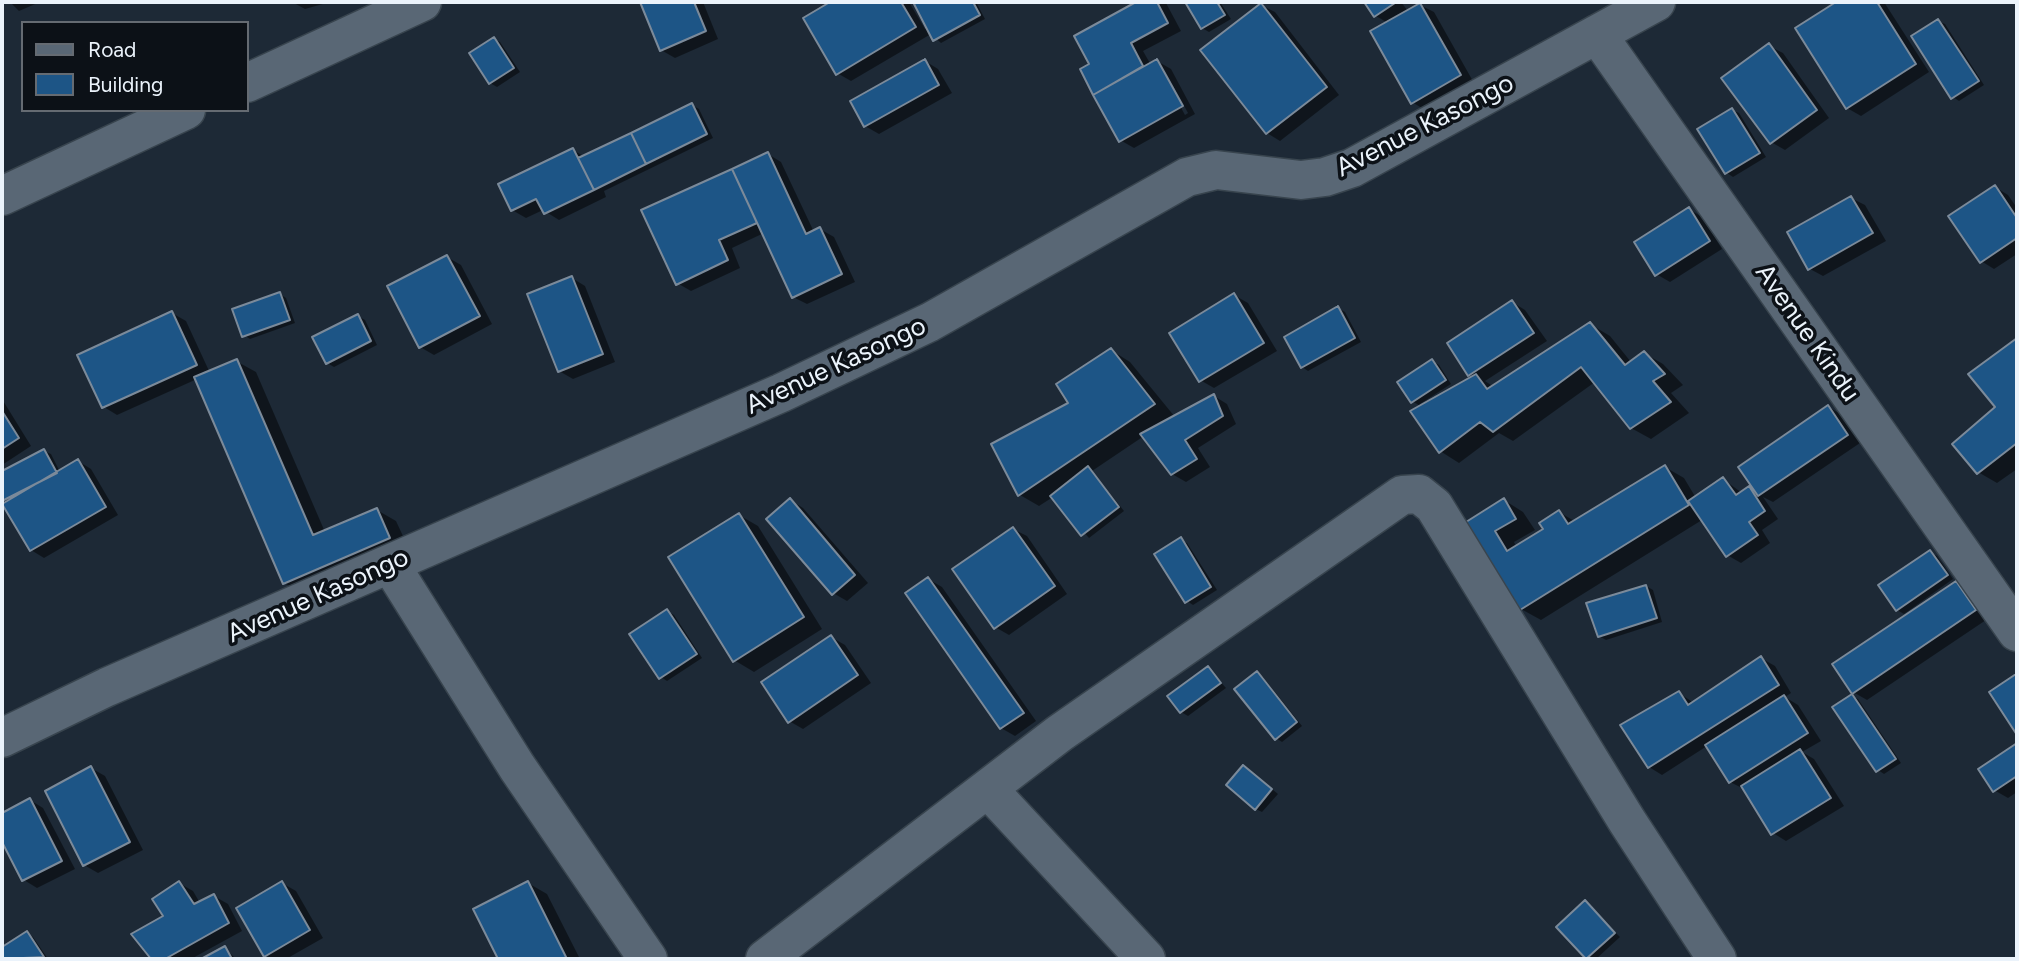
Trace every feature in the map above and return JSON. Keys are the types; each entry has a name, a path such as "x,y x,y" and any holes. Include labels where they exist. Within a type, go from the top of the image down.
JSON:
{"street":[{"path":"248,83 422,2"},
{"name":"Avenue Kasongo","path":"2,738 107,687 781,393 930,322 1187,177 1216,170 1290,179 1325,177 1352,168 1656,2"},
{"name":"Avenue Kindu","path":"1597,34 2017,632"},
{"path":"2,196 182,112"},
{"path":"765,959 1060,733 1402,495 1419,494 1434,506 1670,890 1717,959"},
{"path":"390,564 517,766 648,959"},
{"path":"988,789 1146,959"}],"building":[{"path":"640,2 694,2 706,31 660,51"},
{"path":"830,2 901,2 916,27 836,75 803,18"},
{"path":"973,2 980,15 933,41 914,4"},
{"path":"1136,2 1157,2 1168,23 1131,43 1143,66 1093,95 1080,69 1089,64 1074,36"},
{"path":"1185,2 1217,2 1225,15 1201,29"},
{"path":"1364,2 1394,2 1395,3 1374,17"},
{"path":"1836,2 1877,2 1916,64 1846,109 1795,28"},
{"path":"1261,3 1327,87 1266,134 1200,50"},
{"path":"1420,3 1461,75 1411,104 1370,31"},
{"path":"1938,19 1979,81 1951,99 1911,36"},
{"path":"494,37 514,68 489,84 469,53"},
{"path":"1769,43 1817,110 1770,144 1721,78"},
{"path":"925,59 939,85 864,127 850,101"},
{"path":"1157,59 1183,106 1119,142 1093,95"},
{"path":"692,103 707,134 646,164 631,133"},
{"path":"1732,108 1760,153 1725,174 1697,129"},
{"path":"631,133 646,164 594,190 578,158"},
{"path":"573,148 594,190 544,214 536,199 511,211 498,184"},
{"path":"768,152 806,234 820,227 842,274 792,298 732,169"},
{"path":"732,169 757,223 719,240 728,260 676,285 641,210"},
{"path":"1995,185 2017,218 2017,238 1980,263 1948,216"},
{"path":"1851,196 1873,233 1808,270 1787,232"},
{"path":"1689,207 1710,241 1655,276 1634,242"},
{"path":"447,255 480,316 419,348 387,286"},
{"path":"572,276 603,354 558,372 527,294"},
{"path":"280,292 290,320 242,337 232,309"},
{"path":"1234,293 1264,343 1199,382 1169,333"},
{"path":"1512,300 1534,333 1468,376 1447,343"},
{"path":"1338,306 1355,338 1301,368 1284,337"},
{"path":"172,311 197,365 102,408 77,355"},
{"path":"358,314 371,341 326,364 312,337"},
{"path":"1590,322 1625,365 1644,351 1665,374 1653,381 1671,402 1630,429 1581,367 1493,432 1480,422 1439,453 1410,411 1476,374 1487,389"},
{"path":"2017,338 2017,443 1977,474 1952,444 1995,407 1968,374"},
{"path":"1111,348 1155,404 1018,496 991,444 1068,403 1056,384"},
{"path":"237,359 313,535 377,508 390,538 283,584 194,377"},
{"path":"1432,359 1446,380 1411,403 1397,382"},
{"path":"1214,394 1223,416 1185,440 1197,459 1171,475 1140,434"},
{"path":"1828,405 1848,435 1758,496 1738,467"},
{"path":"2,411 19,438 2,449"},
{"path":"44,449 57,473 2,501 2,471"},
{"path":"78,459 106,507 30,551 2,504"},
{"path":"1665,465 1689,505 1520,610 1466,522 1504,498 1516,519 1495,531 1507,551 1543,529 1539,523 1559,510 1568,524"},
{"path":"1088,466 1119,507 1081,536 1050,496"},
{"path":"1723,477 1736,495 1749,486 1765,511 1749,522 1758,535 1726,557 1688,501"},
{"path":"790,498 855,575 832,595 766,519"},
{"path":"739,513 804,617 733,662 668,557"},
{"path":"1013,527 1055,586 994,629 952,569"},
{"path":"1181,537 1211,587 1185,603 1154,554"},
{"path":"1930,550 1948,575 1896,611 1878,585"},
{"path":"928,577 1024,713 1000,729 905,593"},
{"path":"1956,581 1976,610 1852,694 1832,664"},
{"path":"1646,585 1657,618 1598,637 1586,603"},
{"path":"667,609 697,654 659,679 629,634"},
{"path":"831,635 858,675 788,723 761,682"},
{"path":"1761,656 1779,685 1648,768 1620,725 1679,691 1688,705"},
{"path":"1208,666 1221,683 1180,713 1167,696"},
{"path":"1257,671 1297,722 1275,740 1234,689"},
{"path":"2016,674 2017,676 2017,735 1989,692"},
{"path":"1852,694 1896,759 1876,772 1832,707"},
{"path":"1784,695 1808,733 1729,783 1705,745"},
{"path":"2017,743 2017,776 1993,792 1978,769"},
{"path":"1800,749 1831,798 1771,835 1741,786"},
{"path":"1243,765 1272,789 1255,810 1226,785"},
{"path":"91,766 130,842 83,866 45,791"},
{"path":"30,798 62,861 22,881 2,842 2,813"},
{"path":"179,881 194,904 214,894 229,923 165,959 151,959 131,934 163,916 152,899"},
{"path":"282,881 310,930 264,957 236,908"},
{"path":"528,881 567,959 498,959 473,909"},
{"path":"1585,900 1615,933 1586,959 1556,927"},
{"path":"27,931 44,957 2,959 2,947"},
{"path":"225,946 232,959 201,959"}]}
